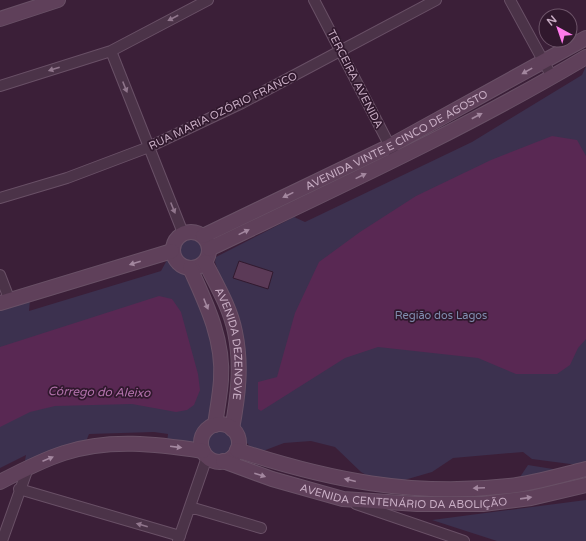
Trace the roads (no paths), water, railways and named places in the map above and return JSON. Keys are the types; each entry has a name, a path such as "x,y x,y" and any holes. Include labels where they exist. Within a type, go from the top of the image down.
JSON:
{"street":[{"path":"0,19 58,0"},
{"path":"0,86 111,51 208,0"},
{"name":"TERCEIRA AVENIDA","path":"314,0 397,159"},
{"name":"RUA MARIA OZÓRIO FRANCO","path":"0,198 67,178 149,147 242,103 341,52 436,0"},
{"path":"510,0 552,77"},
{"name":"AVENIDA VINTE E CINCO DE AGOSTO","path":"203,236 390,146 586,38"},
{"path":"111,51 183,233"},
{"name":"AVENIDA VINTE E CINCO DE AGOSTO","path":"207,255 397,159 552,77 586,57"},
{"path":"197,232 203,236 207,242 207,255 198,267 190,268 181,266 175,260 172,251 173,244 177,238 183,233 197,232"},
{"path":"0,276 5,302 172,251"},
{"name":"AVENIDA DEZENOVE","path":"207,255 235,331 240,364 238,398 232,429"},
{"name":"AVENIDA DEZENOVE","path":"190,268 206,304 218,340 221,379 215,425"},
{"path":"0,482 64,452 105,444 148,444 205,454 214,461 223,462 232,457 237,450 238,439 232,429 224,425 215,425 205,432 202,438 205,454 190,507 179,538 19,489"},
{"name":"AVENIDA CENTENÁRIO DA ABOLIÇÃO","path":"237,450 362,483 415,490 478,489 510,486 586,469"},
{"name":"AVENIDA CENTENÁRIO DA ABOLIÇÃO","path":"223,462 272,479 343,499 417,504 483,504 531,498 586,485"},
{"path":"2,541 19,489 28,468"},
{"path":"343,499 464,541"},
{"path":"190,507 261,528"}],"water":[{"path":"552,136 577,140 586,156 586,339 578,348 570,365 557,374 516,374 478,358 378,347 345,358 261,411 258,409 258,382 277,377 295,313 319,262 360,232 416,196 491,160"},
{"name":"Córrego do Aleixo","path":"159,296 172,299 181,312 198,374 200,390 194,405 187,410 176,412 132,404 55,406 30,412 0,427 0,347"}],"park label":[{"name":"Região dos Lagos","path":"441,315"}]}
